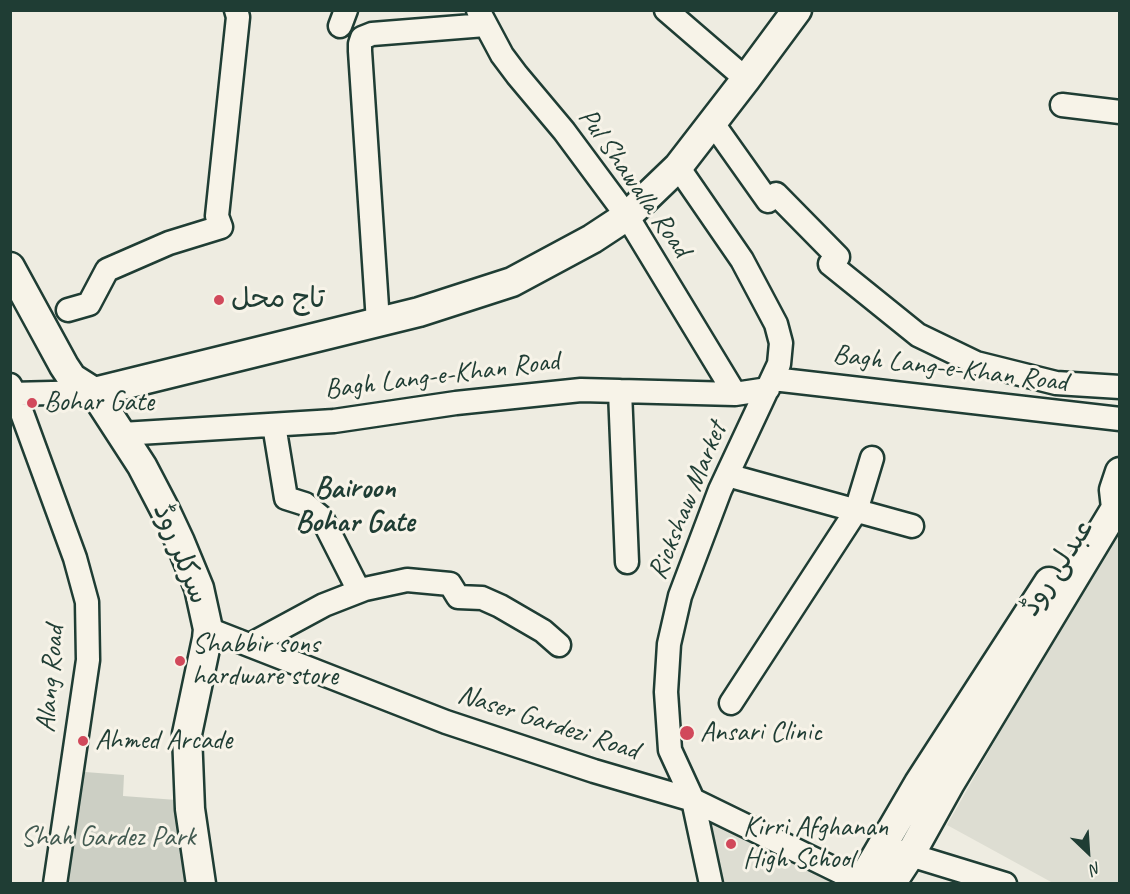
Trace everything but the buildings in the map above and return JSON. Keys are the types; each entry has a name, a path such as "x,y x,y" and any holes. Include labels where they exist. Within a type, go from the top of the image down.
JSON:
{"main road":[{"path":"94,392 419,312 512,282 592,239 627,216 678,166 797,10"},
{"name":"سرکلر روڈ","path":"10,267 68,372 72,378 94,392 142,466 180,542 199,588 208,629 187,734 190,810 201,884"},
{"name":"عبدلی روڈ","path":"862,883 881,846 919,783 1099,505 1117,481"},
{"name":"عبدلی روڈ","path":"891,884 1116,508 1117,481"}],"street":[{"path":"68,310 89,304 107,270 169,243 221,227 217,216 238,17 236,10"},
{"path":"666,10 686,18 746,79"},
{"path":"378,322 360,51 362,38 372,34 481,18"},
{"name":"Pul Shawalla Road","path":"481,18 502,55 564,131 627,216 735,394"},
{"path":"1062,105 1119,112"},
{"path":"712,122 768,201 776,194 838,257 830,264 918,334 976,363 1056,383 1119,387"},
{"name":"Rickshaw Market","path":"678,166 742,260 776,324 781,343 779,364 720,490 680,596 669,644 666,692 670,750 693,800 711,884"},
{"name":"Bagh Lang-e-Khan Road","path":"122,434 334,421 456,403 570,391 735,394 771,384 1119,419"},
{"path":"12,391 94,392"},
{"name":"Alang Road","path":"12,391 75,558 87,602 88,660 55,884"},
{"path":"620,391 627,562"},
{"path":"274,425 286,498 305,504 322,518 359,591"},
{"path":"731,703 856,511 872,458"},
{"path":"727,475 912,526"},
{"path":"250,645 324,605 359,591 406,580 450,584 458,597 482,598 491,602 543,631 559,645"},
{"name":"Naser Gardezi Road","path":"208,629 446,722 594,771 693,800 862,883"},
{"path":"881,846 1005,884"}],"shaded area":[{"path":"1119,523 1119,883 1053,883 947,825"},
{"name":"Kirri Afghanan High School","path":"682,806 860,883 701,883"}],"green space":[{"name":"Shah Gardez Park","path":"72,771 124,775 123,796 190,801 203,883 55,884"}],"place":[{"name":"تاج محل","path":"219,300"},
{"name":"Bohar Gate","path":"32,403"},
{"name":"Shabbir sons hardware store","path":"180,661"},
{"name":"Ansari Clinic","path":"687,733"},
{"name":"Ahmed Arcade","path":"83,741"},
{"name":"Kirri Afghanan High School","path":"731,844"}],"district":[{"name":"Bairoon Bohar Gate","path":"355,506"}]}
